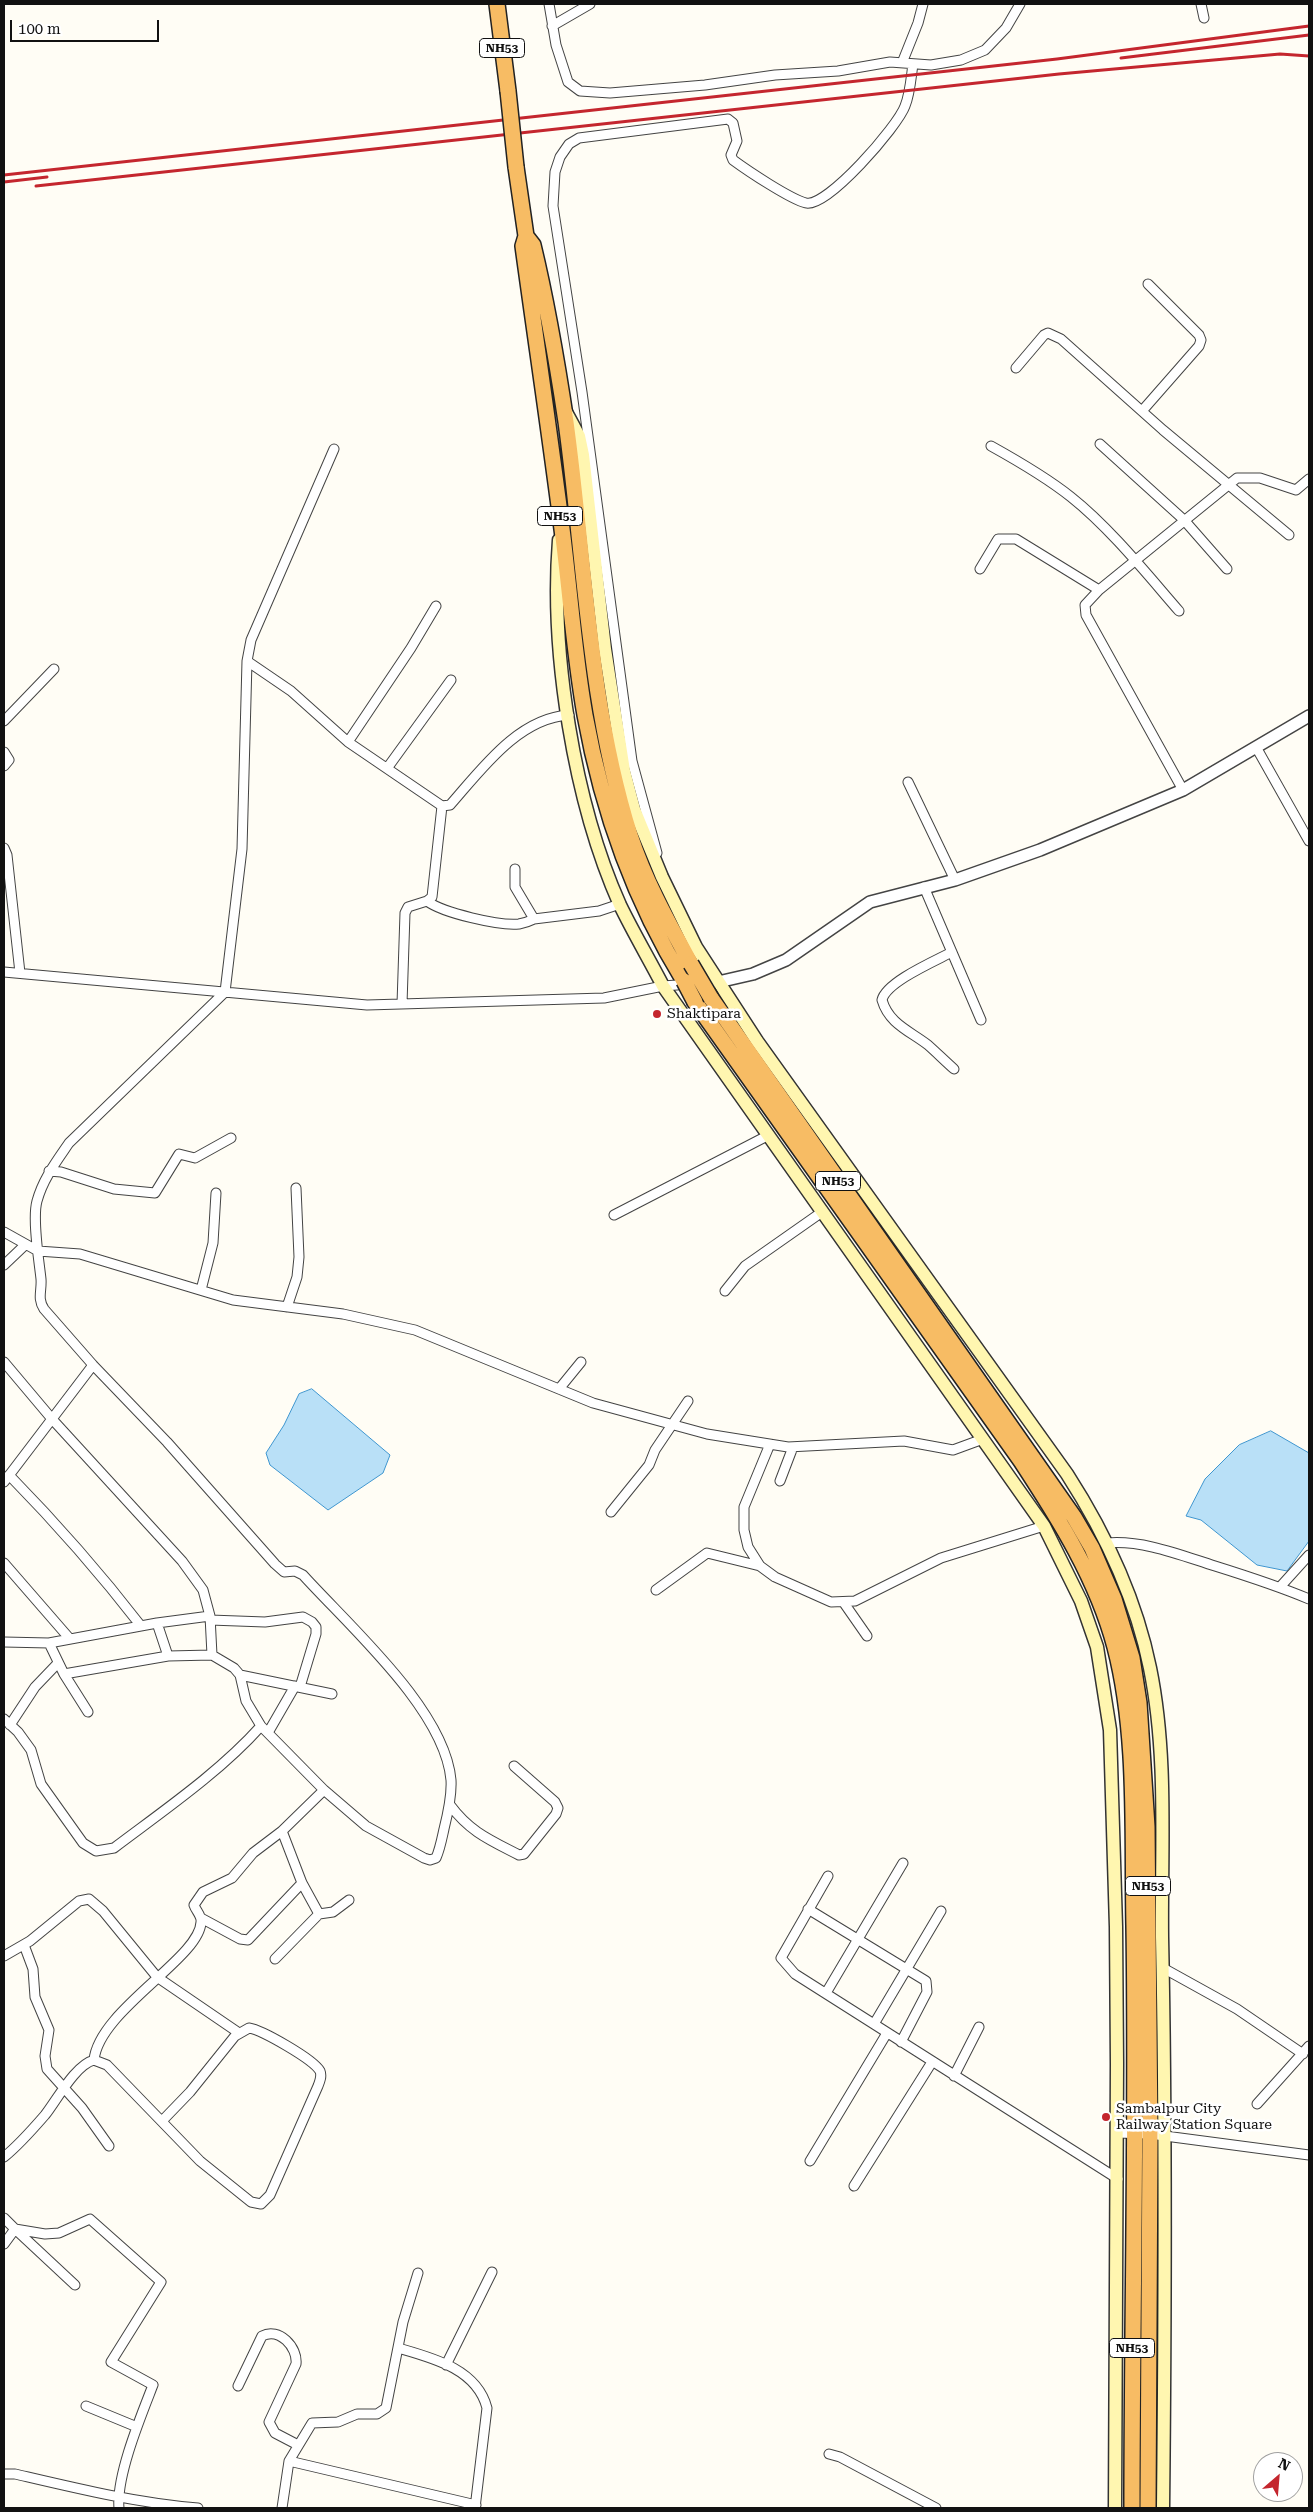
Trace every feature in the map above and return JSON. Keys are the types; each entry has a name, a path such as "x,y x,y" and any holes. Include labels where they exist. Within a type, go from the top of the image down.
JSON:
{"highway":[{"name":"NH53","path":"497,4 526,236 523,246 585,714 611,793 630,835 647,881 703,985 724,1019 932,1325 1060,1521 1093,1585 1116,1648 1126,1710 1130,1762 1134,1959 1132,2508"},
{"name":"NH53","path":"526,236 533,245 548,310 563,405 594,670 611,793"},
{"name":"NH53","path":"932,1325 1074,1517 1092,1548 1114,1599 1132,1658 1140,1703 1147,1827 1158,2135 1148,2508"}],"main road":[{"path":"563,405 579,436 583,456 606,649 624,771 634,810 656,864 696,947 718,982 780,1072 1068,1474 1092,1512 1107,1543 1138,1623 1150,1668 1158,1727 1162,1802 1163,1968 1158,2135 1163,2508"},
{"path":"560,520 556,580 556,620 569,715 588,810 620,904 663,986 1044,1526 1081,1600 1097,1647 1107,1700 1114,1803 1118,2179 1115,2508"}],"street":[{"path":"548,4 552,26 568,82 573,88 586,92 619,93 838,71 890,62 931,65 961,60 985,50 1006,28 1020,4"},
{"path":"552,26 590,4"},
{"path":"902,64 924,4"},
{"path":"1201,4 1204,18"},
{"path":"656,864 657,851 629,742 582,392 553,206 555,172 560,157 569,144 579,138 728,119 733,124 737,141 731,155 733,160 792,196 807,203 817,202 825,198 896,124 906,105 913,64"},
{"path":"1142,411 1199,346 1201,340 1199,335 1148,284"},
{"path":"1016,368 1048,333 1061,338 1142,411 1289,535"},
{"path":"1100,444 1184,520 1227,569"},
{"path":"990,446 1033,470 1072,498 1136,561 1179,611"},
{"path":"64,1674 168,1656 212,1655 234,1668 240,1675 246,1700 265,1728 324,1790 366,1826 427,1860 437,1856 450,1805 451,1779 442,1747 424,1711 397,1676 303,1576 297,1571 282,1572 40,1303 41,1282 37,1203 49,1171 69,1143 225,992 242,849 247,661 251,640 334,450"},
{"path":"1183,790 1086,615 1085,604 1099,590 1227,484 1237,478 1252,477 1296,490 1309,479"},
{"path":"980,569 998,538 1008,537 1016,539 1099,590"},
{"path":"348,742 411,648 436,606"},
{"path":"247,661 291,691 348,742 388,767 442,806 450,805 495,756 522,731 552,716 569,715"},
{"path":"4,721 54,669"},
{"path":"388,767 451,680"},
{"path":"4,972 367,1005 604,998 663,986 718,982 753,974 786,960 870,902 955,880 1040,850 1183,790 1309,716"},
{"path":"1256,747 1309,841"},
{"path":"4,752 9,760 4,766"},
{"path":"908,782 955,880"},
{"path":"402,1004 405,913 408,907 427,901 432,897 442,806"},
{"path":"4,848 7,855 20,973"},
{"path":"515,869 515,887 534,920"},
{"path":"924,887 982,1020"},
{"path":"427,901 440,909 499,922 518,924 534,920 599,912 620,904"},
{"path":"952,952 912,972 888,991 882,1000 888,1014 898,1026 926,1044 954,1069"},
{"path":"614,1215 767,1136"},
{"path":"49,1171 61,1172 114,1188 155,1193 179,1154 195,1158 231,1138"},
{"path":"287,1307 297,1277 299,1257 296,1188"},
{"path":"201,1290 213,1243 216,1193"},
{"path":"725,1291 745,1266 822,1212"},
{"path":"4,1232 38,1251 80,1254 233,1300 343,1314 415,1330 593,1403 707,1434 792,1446 904,1441 952,1450 983,1439"},
{"path":"4,1265 25,1245"},
{"path":"4,1362 52,1419 182,1561 204,1590 210,1618 212,1655"},
{"path":"559,1389 581,1362"},
{"path":"94,1365 6,1479 69,1538 141,1626"},
{"path":"611,1512 650,1465 655,1450 688,1401"},
{"path":"770,1444 744,1507 744,1530 748,1548 760,1566 775,1577 816,1597 831,1602 844,1603 855,1601 941,1558 1044,1526"},
{"path":"780,1481 792,1446"},
{"path":"1107,1543 1134,1543 1170,1552 1280,1587 1309,1599"},
{"path":"656,1590 707,1553 760,1566"},
{"path":"1280,1587 1309,1555"},
{"path":"4,1563 70,1639"},
{"path":"844,1603 866,1636"},
{"path":"4,1642 49,1643 157,1623 210,1618 265,1622 302,1617 312,1622 316,1627 316,1634 297,1687 265,1728 172,1804 114,1848 103,1851 96,1851 83,1843 41,1784 31,1750 7,1722 35,1687 58,1663"},
{"path":"157,1623 168,1656"},
{"path":"49,1643 64,1674 88,1712"},
{"path":"240,1675 332,1694"},
{"path":"450,1805 461,1820 477,1834 519,1855 524,1854 556,1814 558,1808 555,1802 514,1766"},
{"path":"302,1883 248,1940 240,1939 201,1918 194,1905 200,1895 232,1878 253,1853 282,1831 324,1790"},
{"path":"282,1831 302,1883 319,1914"},
{"path":"826,1993 903,1863"},
{"path":"828,1876 781,1958 795,1974 1118,2179"},
{"path":"4,1956 24,1945 79,1901 89,1899 103,1911 157,1977 239,2033"},
{"path":"275,1960 319,1914 332,1912 349,1900"},
{"path":"808,1909 926,1981 928,1986 927,1992 901,2042"},
{"path":"874,2024 941,1911"},
{"path":"94,2060 97,2046 102,2036 184,1951 199,1932 201,1918"},
{"path":"24,1945 32,1969 35,1997 49,2030 46,2056 47,2069 65,2088 109,2146"},
{"path":"1163,1968 1237,2009 1302,2054"},
{"path":"954,2076 979,2027"},
{"path":"4,2157 16,2147 84,2065 94,2060 107,2065 200,2161 223,2181 251,2202 256,2204 265,2202 321,2077 317,2067 266,2033 249,2028 239,2033 190,2092 162,2121"},
{"path":"810,2160 887,2033"},
{"path":"1257,2104 1309,2046"},
{"path":"854,2186 932,2062"},
{"path":"1117,2133 1158,2135 1309,2155"},
{"path":"4,2218 75,2285"},
{"path":"15,2229 59,2233 90,2219 162,2282 111,2362 153,2385 136,2427 118,2496 119,2508"},
{"path":"4,2244 15,2229"},
{"path":"446,2365 492,2272"},
{"path":"282,2508 289,2461 310,2425 315,2421 338,2422 357,2414 377,2414 384,2411 388,2404 403,2322 418,2273"},
{"path":"238,2386 262,2336 273,2335 293,2347 297,2355 296,2364 269,2422 275,2433 298,2445"},
{"path":"289,2461 476,2507 487,2408 483,2394 474,2382 446,2365 431,2357 398,2348"},
{"path":"86,2406 136,2427"},
{"path":"829,2454 840,2457 936,2508"},
{"path":"4,2474 14,2474 167,2507 198,2508"}],"water":[{"path":"312,1389 390,1455 383,1473 328,1510 270,1465 266,1453 284,1425 299,1394"},
{"path":"1271,1431 1309,1453 1309,1541 1287,1571 1257,1565 1201,1520 1186,1516 1205,1479 1239,1445"}],"railway":[{"path":"4,175 1057,59 1309,26"},
{"path":"1121,58 1309,35"},
{"path":"36,186 1059,74 1280,54 1309,56"},
{"path":"4,182 47,177"}],"place":[{"name":"Shaktipara","path":"657,1014"},
{"name":"Sambalpur City Railway Station Square","path":"1106,2117"}]}
